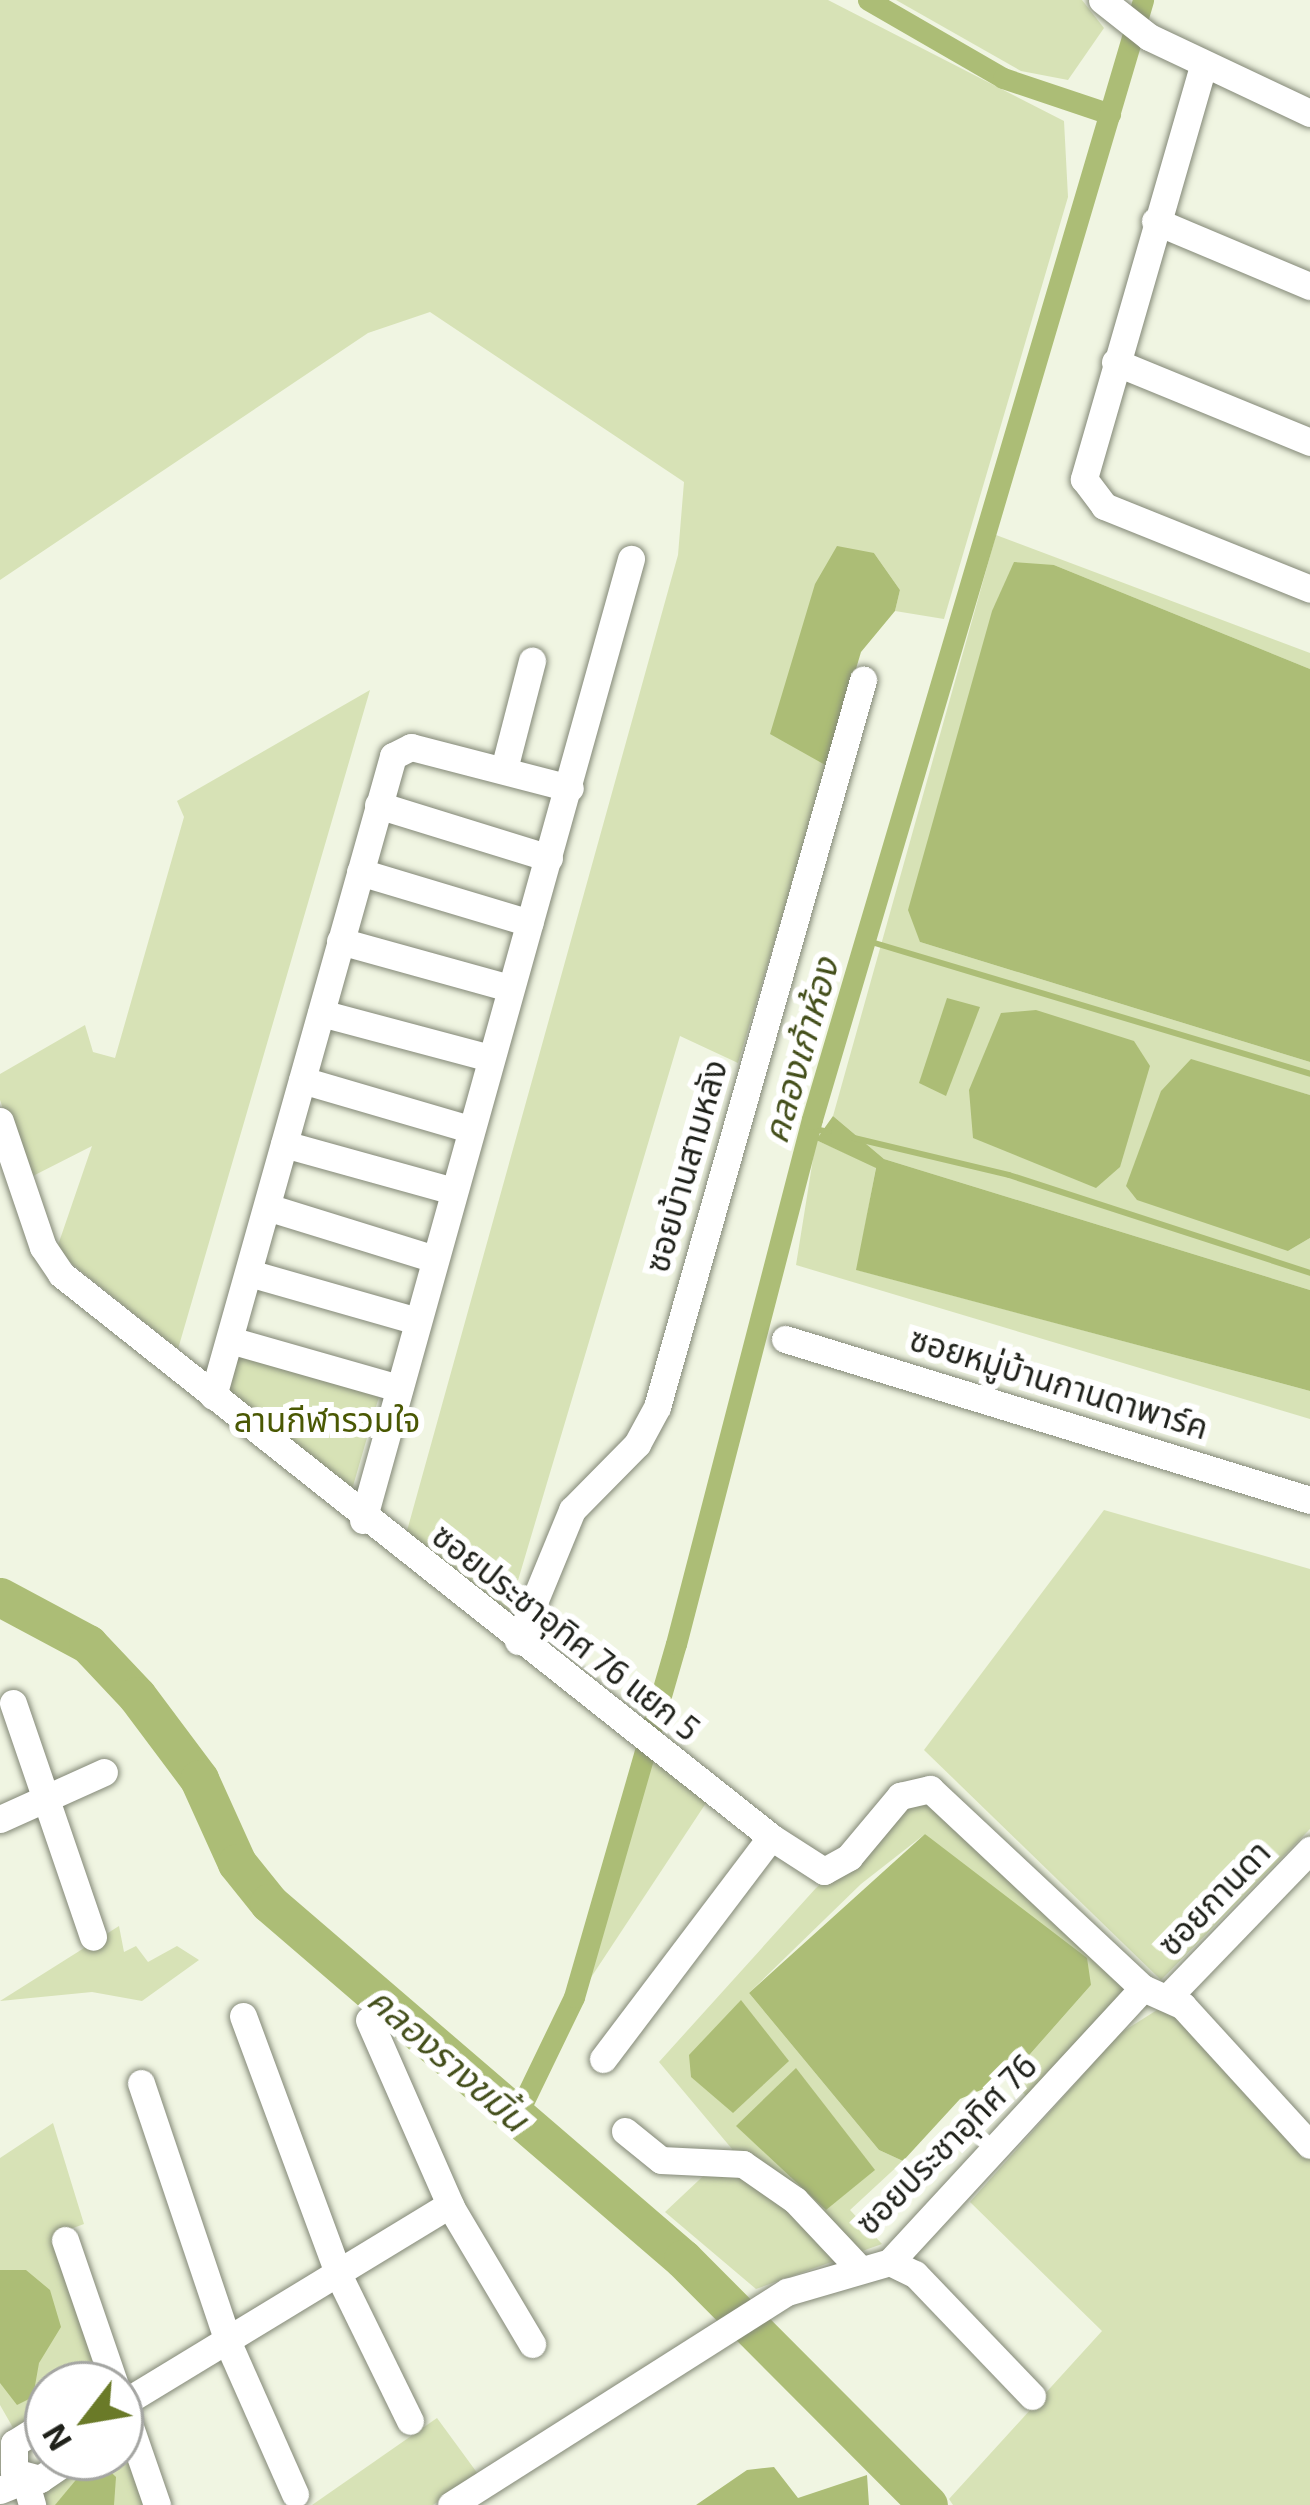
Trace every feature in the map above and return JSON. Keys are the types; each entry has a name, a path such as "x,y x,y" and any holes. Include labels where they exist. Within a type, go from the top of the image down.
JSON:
{"street":[{"path":"1102,0 1150,37 1203,66 1310,113"},
{"path":"1203,66 1086,464 1092,492 1104,506 1310,589"},
{"path":"1155,221 1310,286"},
{"path":"1115,362 1310,442"},
{"path":"363,1520 632,559"},
{"path":"503,769 532,661"},
{"name":"ซอยบ้านสามหลัง","path":"518,1641 572,1510 637,1444 657,1407 863,680"},
{"path":"213,1396 378,805 402,748 570,788"},
{"path":"378,805 549,858"},
{"path":"360,872 530,922"},
{"path":"340,941 510,988"},
{"path":"321,1012 490,1058"},
{"path":"302,1080 470,1129"},
{"name":"ซอยประชาอุทิศ 76 แยก 5","path":"0,1121 50,1261 363,1520 771,1837 824,1871 849,1857 908,1790 930,1789 1157,1992"},
{"path":"284,1144 453,1191"},
{"path":"267,1207 435,1258"},
{"path":"249,1273 417,1322"},
{"name":"ซอยหมู่บ้านกานดาพาร์ค","path":"785,1339 1310,1499"},
{"path":"230,1340 399,1388"},
{"path":"13,1703 43,1802 93,1937"},
{"path":"0,1819 104,1772"},
{"path":"603,2059 771,1837"},
{"name":"ซอยกานดา","path":"1157,1992 1310,1850"},
{"path":"1157,1992 1310,2145"},
{"name":"ซอยประชาอุทิศ 76","path":"451,2505 787,2292 857,2266 890,2262 1157,1992"},
{"path":"243,2016 338,2272 410,2421"},
{"path":"369,2020 450,2204 532,2344"},
{"path":"141,2084 227,2340 295,2494"},
{"path":"626,2131 661,2160 743,2164 795,2200 857,2266"},
{"path":"144,2385 227,2340 450,2204"},
{"path":"65,2240 106,2361"},
{"path":"890,2262 915,2274 1032,2396"},
{"path":"5,2450 19,2492"},
{"path":"144,2468 157,2505"}],"green space":[{"path":"0,0 828,0 1064,121 1068,197 944,619 895,611 900,590 874,553 827,766 738,1063 680,1036 508,1614 405,1538 678,555 684,482 430,312 368,333 0,580"},
{"path":"896,0 1082,0 1104,28 1068,80 1021,71"},
{"path":"996,535 1310,653 1310,669 1054,565 920,942 1310,1062 1310,1095 1285,1088 1288,1251 1310,1238 1310,1290 884,1159 833,1116"},
{"path":"370,690 178,1349 56,1251 92,1146 27,1179 0,1100 0,1074 85,1025 93,1052 115,1058 184,817 177,801"},
{"path":"816,1140 876,1167 857,1270 1310,1391 1310,1419 796,1265"},
{"name":"ลานกีฬารวมใจ","path":"232,1349 380,1393 351,1493 221,1385"},
{"path":"1104,1510 1310,1569 1310,1829 1161,1980 924,1750"},
{"path":"643,1754 708,1800 588,1982 588,1972"},
{"path":"914,1802 938,1803 1131,1988 1028,2098 1009,2078 1091,1985 925,1834 861,1884 749,1993 879,2150 903,2161 850,2210 882,2244 756,2289 665,2212 732,2149 659,2062 816,1888"},
{"path":"119,1926 124,1952 136,1946 148,1962 177,1946 199,1960 142,2001 92,1992 0,2001"},
{"path":"1157,2010 1175,2013 1310,2160 1310,2505 953,2505 949,2499 1102,2331 970,2202 1119,2034"},
{"path":"53,2123 84,2224 52,2236 96,2361 24,2361 24,2428 16,2433 0,2405 0,2158"},
{"path":"437,2418 478,2474 433,2505 312,2505"},
{"path":"57,2481 138,2481 146,2505 47,2505 42,2493"}],"shaded area":[{"path":"837,546 874,553 900,590 895,611 861,652 827,766 770,734 815,584"},
{"path":"1014,562 1054,565 1310,669 1310,1062 920,942 908,910 992,611"},
{"path":"947,998 980,1007 946,1096 919,1083"},
{"path":"1036,1010 1134,1041 1150,1066 1120,1167 1096,1188 973,1138 969,1090 1001,1013"},
{"path":"1191,1059 1310,1095 1310,1238 1288,1251 1137,1200 1126,1186 1161,1091"},
{"path":"833,1116 884,1159 1310,1290 1310,1391 856,1270 876,1168 816,1140"},
{"path":"925,1834 1087,1958 1091,1985 1009,2078 960,2099 903,2161 879,2150 749,1993"},
{"path":"741,2000 789,2061 733,2113 691,2077 689,2055"},
{"path":"796,2068 875,2170 826,2210 736,2126"},
{"path":"0,2270 26,2270 50,2290 61,2327 40,2361 24,2361 24,2402 17,2405 0,2383"},
{"path":"774,2467 798,2498 867,2475 869,2505 696,2505 747,2470"},
{"path":"75,2481 116,2481 114,2505 55,2505"}],"waterway":[{"path":"868,0 1003,78 1110,114"},
{"name":"คลองเก้าห้อง","path":"517,2115 574,1997 676,1644 812,1119 1143,0"},
{"path":"868,941 1310,1074"},
{"path":"810,1128 829,1132"},
{"path":"854,1138 1009,1175 1310,1273"},
{"name":"คลองรางขมิ้น","path":"0,1597 88,1644 137,1696 199,1779 237,1863 269,1903 683,2259 928,2505"}]}
